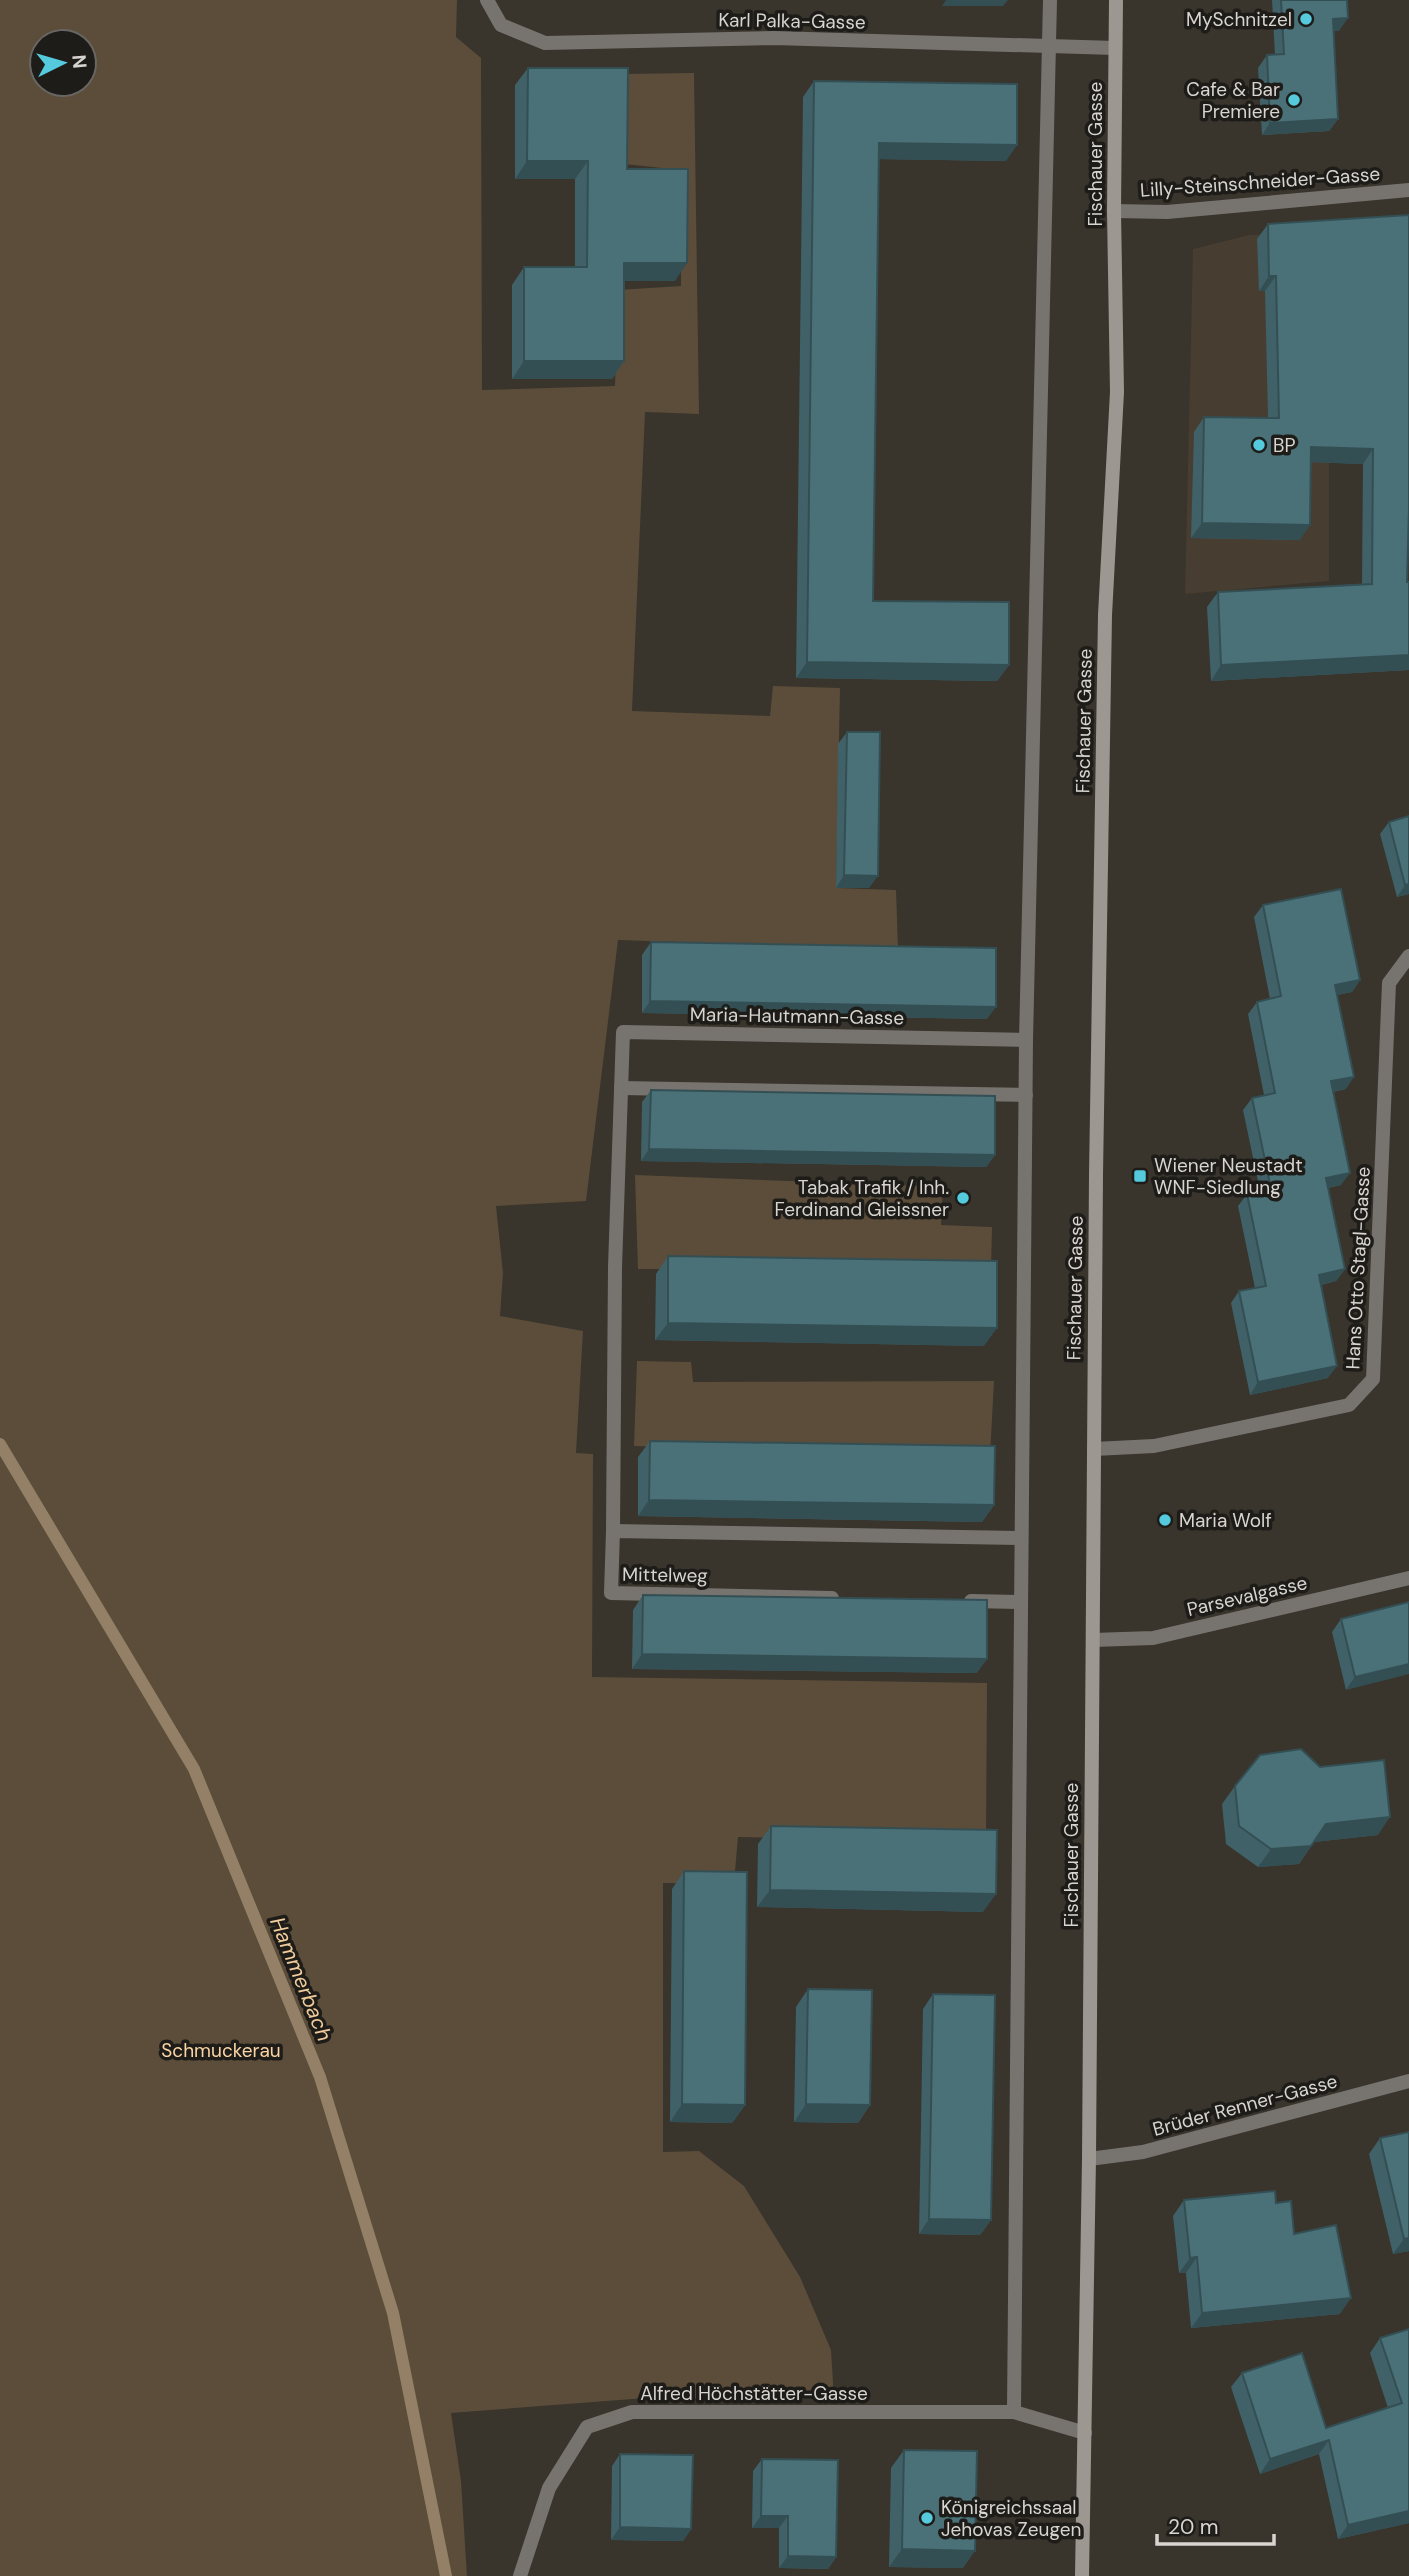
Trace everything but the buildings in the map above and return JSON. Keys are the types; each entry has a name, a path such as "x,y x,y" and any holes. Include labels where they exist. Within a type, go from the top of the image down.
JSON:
{"main road":[{"name":"Fischauer Gasse","path":"1082,2576 1089,2159 1094,1448 1105,615 1117,392 1115,0"}],"street":[{"name":"Karl Palka-Gasse","path":"487,0 501,25 545,43 774,38 1115,48"},
{"path":"1014,2412 1026,1040 1050,0"},
{"name":"Lilly-Steinschneider-Gasse","path":"1114,211 1167,212 1409,190"},
{"name":"Hans Otto Stagl-Gasse","path":"1094,1448 1154,1446 1349,1405 1373,1378 1389,983 1409,956"},
{"name":"Maria-Hautmann-Gasse","path":"613,1531 615,1267 623,1032 1026,1040"},
{"path":"621,1088 1026,1095"},
{"path":"613,1531 1021,1538"},
{"name":"Mittelweg","path":"613,1531 611,1593 843,1598"},
{"name":"Parsevalgasse","path":"1093,1640 1153,1637 1409,1578"},
{"path":"953,1601 1021,1602"},
{"name":"Brüder Renner-Gasse","path":"1089,2159 1143,2152 1409,2081"},
{"name":"Alfred Höchstätter-Gasse","path":"520,2576 549,2488 587,2427 632,2412 1014,2412 1085,2434"}],"shaded area":[{"name":"BP","path":"1297,234 1329,308 1329,581 1185,594 1193,249 1249,235"}],"green space":[{"name":"Schmuckerau","path":"0,0 457,0 456,37 481,58 482,390 615,386 618,290 681,286 681,170 624,164 623,74 694,73 699,414 645,412 632,711 770,716 773,686 840,688 836,888 896,890 898,949 618,940 586,1201 496,1206 503,1273 500,1316 583,1331 576,1453 593,1454 592,1677 987,1683 986,1841 738,1837 734,1883 663,1883 663,2152 699,2151 744,2186 800,2277 831,2350 834,2399 646,2398 451,2413 461,2481 467,2576 0,2576"},
{"path":"635,1175 943,1187 941,1225 992,1227 991,1270 638,1269"},
{"path":"637,1361 691,1362 693,1382 994,1381 990,1456 634,1446"}],"waterway":[{"name":"Hammerbach","path":"0,1444 194,1769 320,2077 393,2313 446,2576"}],"place":[{"name":"MySchnitzel","path":"1306,19"},
{"name":"Cafe & Bar Premiere","path":"1294,100"},
{"name":"BP","path":"1259,445"},
{"name":"Wiener Neustadt WNF-Siedlung","path":"1140,1176"},
{"name":"Tabak Trafik / Inh. Ferdinand Gleissner","path":"963,1198"},
{"name":"Maria Wolf","path":"1165,1520"},
{"name":"Königreichssaal Jehovas Zeugen","path":"927,2518"}]}
